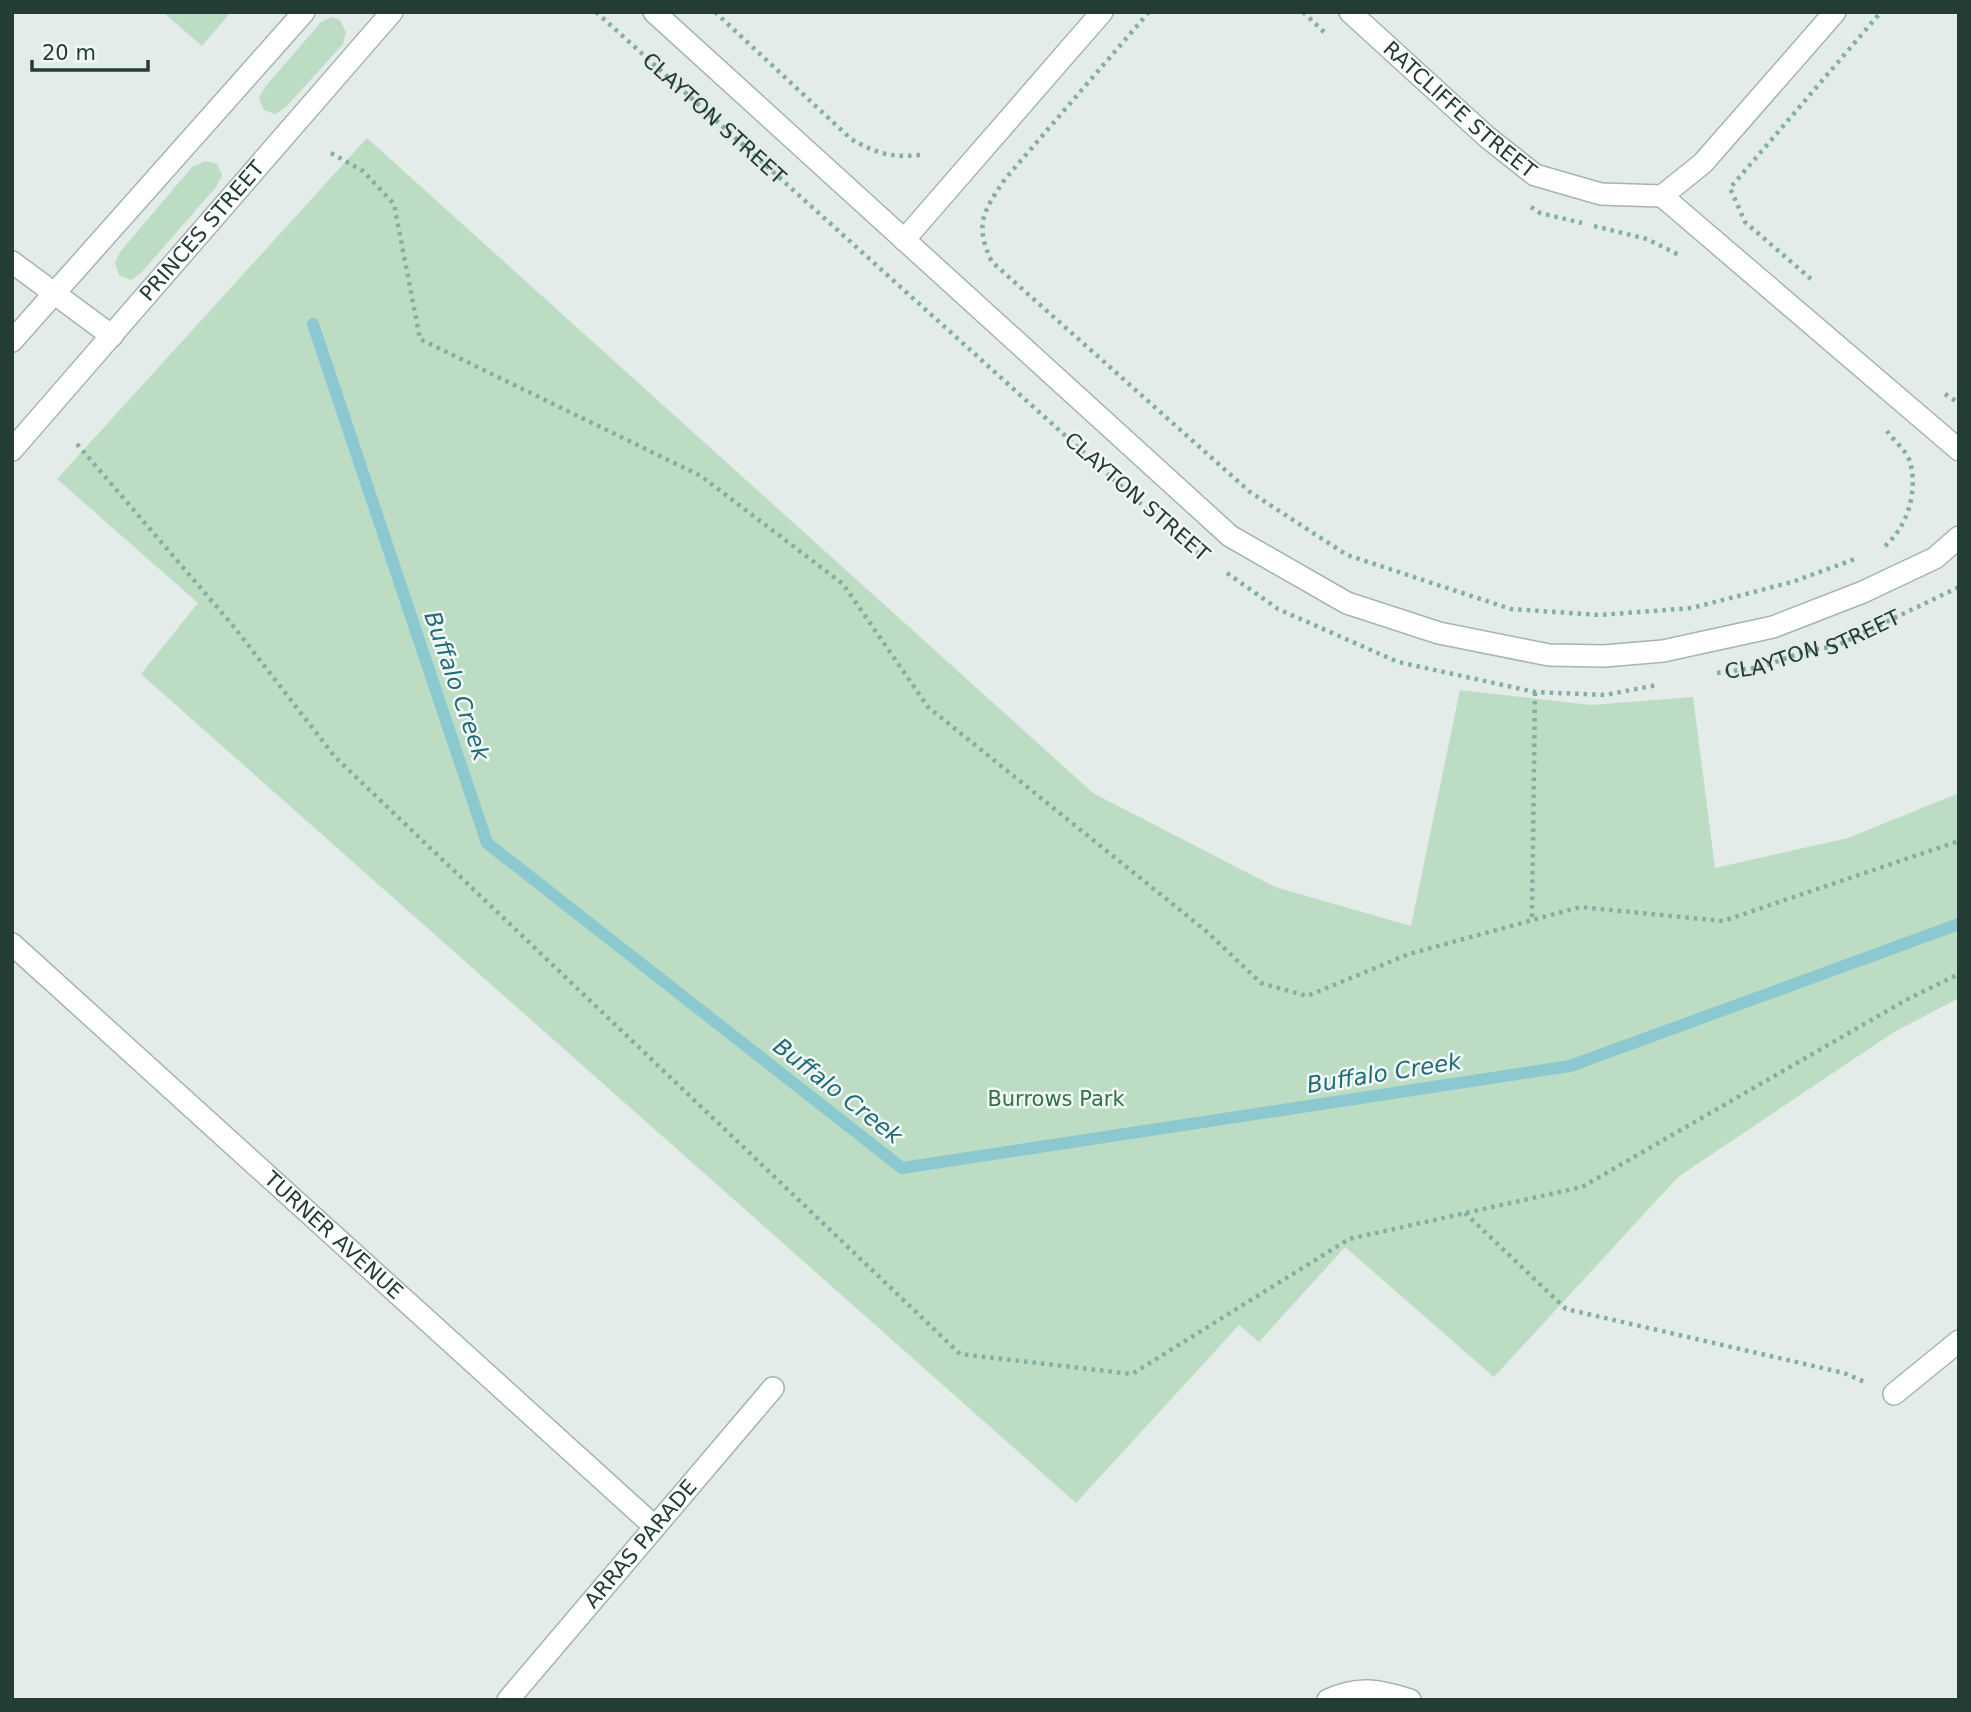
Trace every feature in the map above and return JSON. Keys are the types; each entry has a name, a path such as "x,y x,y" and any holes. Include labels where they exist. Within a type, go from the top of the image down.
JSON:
{"street":[{"path":"12,341 304,12"},
{"name":"PRINCES STREET","path":"12,450 392,12"},
{"name":"CLAYTON STREET","path":"654,12 1230,537 1347,603 1439,633 1549,655 1604,656 1663,651 1786,622 1863,592 1935,558 1959,537"},
{"path":"904,240 1102,12"},
{"name":"RATCLIFFE STREET","path":"1350,12 1487,137 1535,175 1601,194 1662,196"},
{"path":"1836,12 1703,163 1662,196 1697,223 1959,450"},
{"path":"12,262 112,336"},
{"name":"TURNER AVENUE","path":"12,944 654,1527"},
{"path":"1894,1394 1959,1341"},
{"name":"ARRAS PARADE","path":"508,1700 773,1388"},
{"path":"1328,1700 1351,1690 1386,1692 1410,1700"}],"path":[{"name":"CLAYTON STREET","path":"596,12 1183,542 1204,556"},
{"path":"715,12 851,139 877,154 901,158 925,154"},
{"path":"1149,12 1004,179 986,208 981,239 992,262 1250,492 1346,555 1511,609 1600,615 1692,608 1792,582 1866,555"},
{"path":"1815,283 1745,222 1730,188 1881,12"},
{"path":"331,153 363,172 394,204 420,339 701,476 843,584 928,707 1206,931 1261,982 1307,996 1409,954 1532,918 1580,907 1723,921 1959,841"},
{"path":"1672,250 1684,257"},
{"path":"1935,388 1959,403"},
{"path":"1878,421 1910,460 1913,498 1896,536 1879,551"},
{"path":"77,444 235,628 335,757 960,1354 1132,1374 1349,1239 1582,1187 1906,1000 1959,974"},
{"name":"CLAYTON STREET","path":"1225,571 1278,609 1398,662 1535,692 1605,695 1658,685"},
{"name":"CLAYTON STREET","path":"1710,675 1761,667 1806,651 1836,646 1959,587"},
{"path":"1532,918 1535,692"},
{"path":"1465,1213 1566,1309 1844,1373 1894,1394"}],"green space":[{"path":"163,12 231,12 202,46"},
{"path":"331,17 340,20 346,32 343,44 286,107 275,114 264,110 259,98 265,87 321,22"},
{"name":"Burrows Park","path":"367,138 1093,793 1275,887 1411,926 1460,690 1591,705 1693,697 1715,868 1848,838 1959,793 1959,998 1894,1032 1678,1177 1494,1377 1345,1247 1259,1342 1239,1325 1076,1503 141,674 198,603 57,479"},
{"path":"205,161 217,164 222,175 216,187 141,273 131,280 119,275 115,263 120,252 192,167"}],"waterway":[{"name":"Buffalo Creek","path":"313,324 487,843 902,1168 1570,1066 1959,924"}]}
